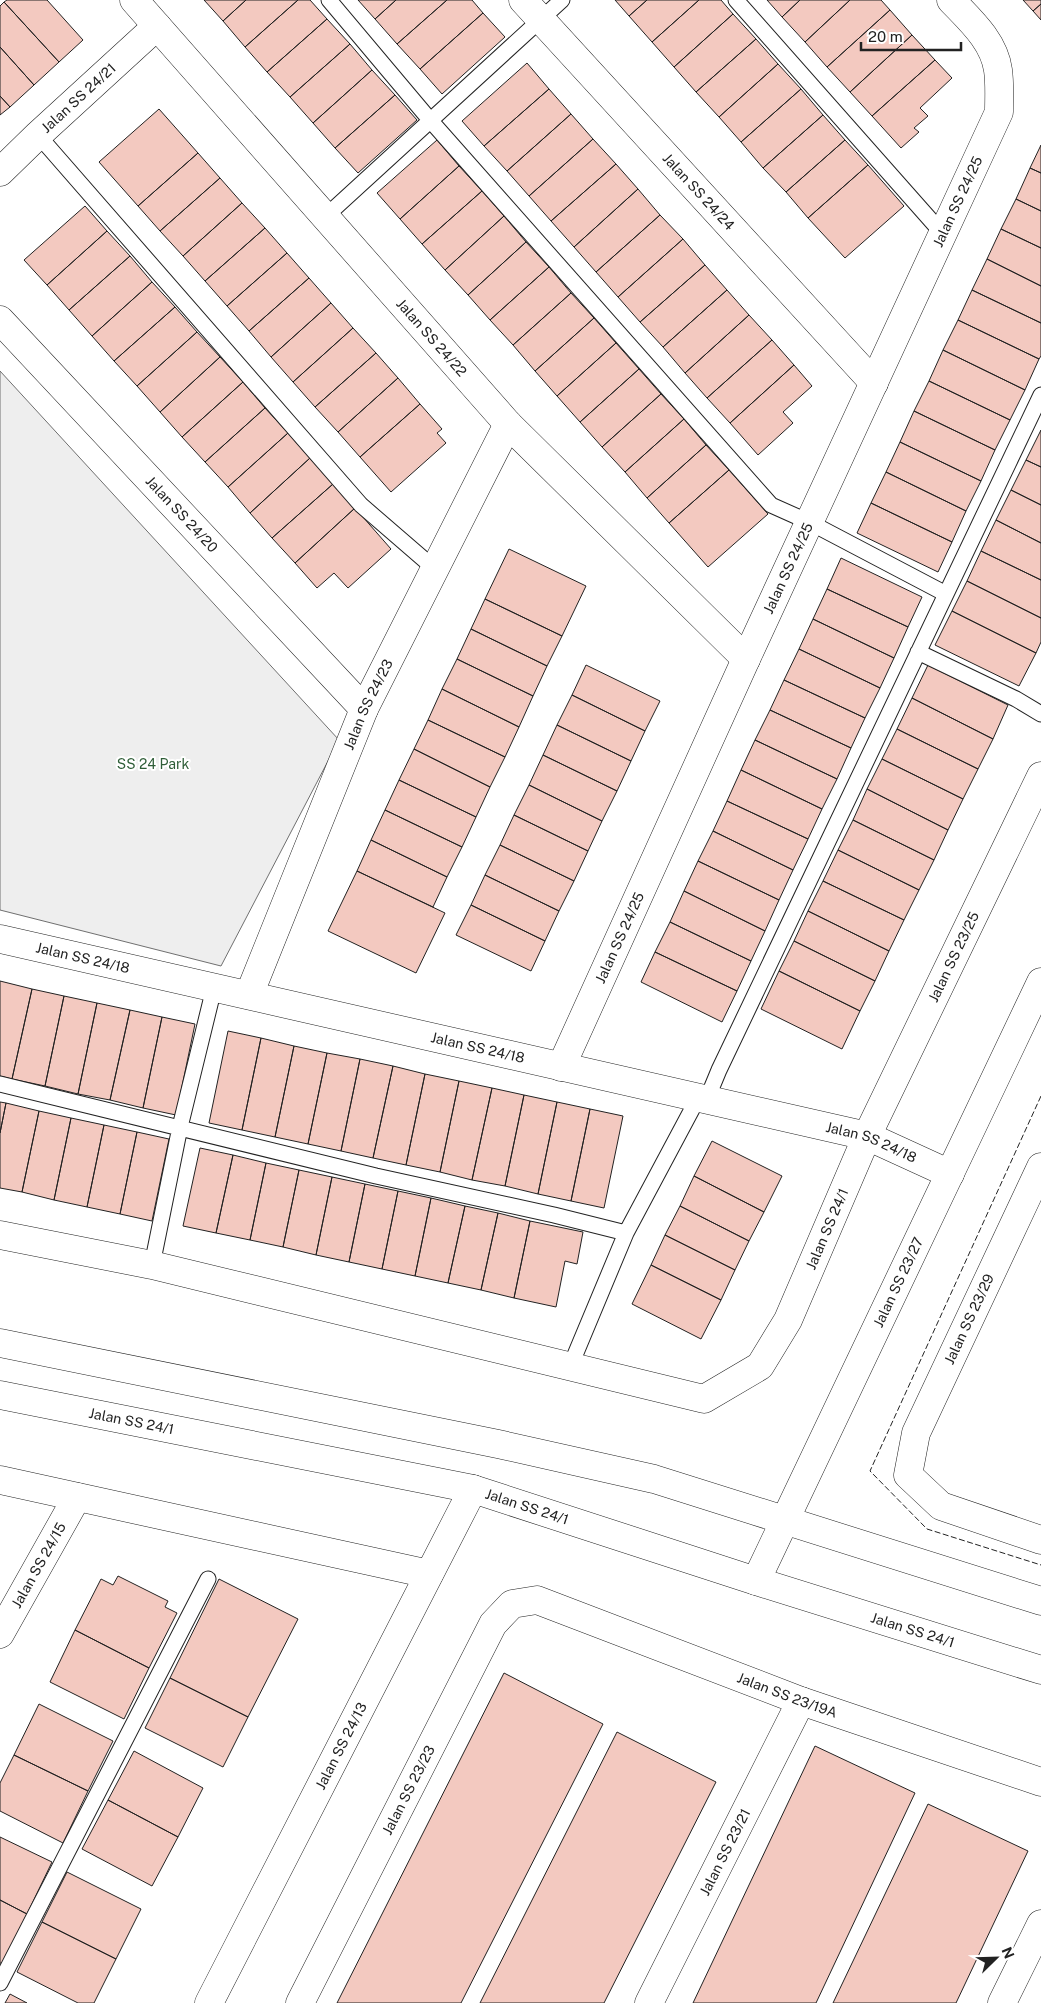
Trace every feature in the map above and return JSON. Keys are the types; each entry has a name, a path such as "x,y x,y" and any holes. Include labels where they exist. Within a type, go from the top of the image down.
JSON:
{"street":[{"name":"Jalan SS 24/22","path":"134,0 508,424 746,659"},
{"name":"Jalan SS 24/25","path":"561,1066 746,659 999,112 998,69 993,52 983,36 952,0"},
{"name":"Jalan SS 24/24","path":"532,10 874,384"},
{"name":"Jalan SS 24/21","path":"0,172 157,26"},
{"name":"Jalan SS 24/20","path":"0,320 364,709"},
{"name":"Jalan SS 24/23","path":"249,995 364,709 508,424"},
{"name":"Jalan SS 23/25","path":"867,1136 1041,776"},
{"name":"Jalan SS 24/18","path":"0,939 867,1136 950,1174"},
{"name":"Jalan SS 23/27","path":"756,1581 1041,982"},
{"name":"Jalan SS 24/1","path":"0,1235 152,1266 704,1399 760,1366 788,1320 867,1136"},
{"name":"Jalan SS 23/29","path":"1041,1167 916,1433 908,1475 941,1506 1041,1540"},
{"path":"0,1343 498,1444 654,1479 1041,1601"},
{"name":"Jalan SS 24/1","path":"0,1395 473,1490 1041,1670"},
{"path":"0,1480 429,1574"},
{"name":"Jalan SS 24/13","path":"208,2003 473,1490"},
{"name":"Jalan SS 24/15","path":"0,1634 77,1497"},
{"name":"Jalan SS 23/19A","path":"537,1600 801,1701 1041,1782"},
{"name":"Jalan SS 23/23","path":"300,2003 493,1624 512,1604 537,1600"},
{"name":"Jalan SS 23/21","path":"649,2003 801,1701"},
{"path":"1002,2003 1041,1924"}],"lane":[{"path":"329,0 430,120 771,505 810,522 946,594"},
{"path":"325,217 430,120 532,10 562,0"},
{"path":"736,0 943,234"},
{"path":"38,135 362,505 435,569"},
{"path":"570,1367 626,1233 719,1070 1041,395"},
{"path":"918,652 1016,699 1041,714"},
{"path":"152,1266 180,1127 214,988"},
{"path":"0,1084 376,1176 554,1215 626,1233"},
{"path":"0,1982 208,1580"}],"green space":[{"name":"SS 24 Park","path":"0,371 339,740 221,966 0,910"}],"building":[{"path":"7,0 47,0 83,40 59,62 4,2"},
{"path":"204,0 246,0 223,21"},
{"path":"246,0 298,0 245,47 223,21"},
{"path":"298,0 310,0 327,19 267,72 245,47"},
{"path":"358,0 396,0 375,19"},
{"path":"396,0 447,0 397,44 375,19"},
{"path":"447,0 472,0 483,13 420,69 397,44"},
{"path":"615,0 647,0 629,16"},
{"path":"647,0 699,0 652,42 629,16"},
{"path":"699,0 721,0 733,14 674,67 652,42"},
{"path":"767,0 800,0 782,17"},
{"path":"800,0 850,0 805,42 782,17"},
{"path":"850,0 881,0 890,10 827,67 805,42"},
{"path":"1023,0 1041,0 1041,4 1033,11"},
{"path":"4,2 59,62 34,85 0,47 0,6"},
{"path":"1041,4 1041,20 1033,11"},
{"path":"890,10 912,35 850,92 827,67"},
{"path":"483,13 505,37 442,94 420,69"},
{"path":"733,14 756,39 696,92 674,67"},
{"path":"327,19 350,44 290,97 267,72"},
{"path":"912,35 935,60 872,116 850,92"},
{"path":"756,39 778,64 719,117 696,92"},
{"path":"350,44 372,70 313,123 290,97"},
{"path":"0,47 34,85 10,107 0,96"},
{"path":"935,60 952,78 920,108 928,116 914,128 919,132 901,148 872,116"},
{"path":"527,63 549,89 484,146 462,121"},
{"path":"778,64 801,89 741,142 719,117"},
{"path":"372,70 395,95 335,148 313,123"},
{"path":"549,89 571,114 507,171 484,146"},
{"path":"801,89 823,115 763,168 741,142"},
{"path":"395,95 417,120 358,173 335,148"},
{"path":"0,96 10,107 0,115"},
{"path":"159,109 198,153 138,206 99,162"},
{"path":"571,114 593,139 529,196 507,171"},
{"path":"823,115 845,140 786,192 763,168"},
{"path":"593,139 616,164 551,221 529,196"},
{"path":"437,140 459,166 400,219 377,193"},
{"path":"845,140 868,165 808,218 786,192"},
{"path":"1041,145 1041,173 1030,168"},
{"path":"198,153 220,178 160,231 138,206"},
{"path":"616,164 638,189 574,247 551,221"},
{"path":"868,165 904,206 845,258 808,218"},
{"path":"459,166 482,191 422,244 400,219"},
{"path":"1030,168 1041,173 1041,211 1016,199"},
{"path":"220,178 242,203 183,256 160,231"},
{"path":"638,189 660,215 596,272 574,247"},
{"path":"482,191 504,216 445,270 422,244"},
{"path":"1016,199 1041,211 1041,248 1001,229"},
{"path":"242,203 265,228 205,281 183,256"},
{"path":"85,206 107,231 47,285 24,260"},
{"path":"660,215 683,239 618,297 596,272"},
{"path":"504,216 526,242 468,295 445,270"},
{"path":"265,228 287,253 227,306 205,281"},
{"path":"1001,229 1041,248 1041,286 987,259"},
{"path":"107,231 130,256 69,310 47,285"},
{"path":"683,239 705,265 640,322 618,297"},
{"path":"526,242 549,267 490,320 468,295"},
{"path":"287,253 309,278 249,331 227,306"},
{"path":"130,256 152,282 92,336 69,310"},
{"path":"987,259 1041,286 1041,323 972,290"},
{"path":"705,265 727,290 663,347 640,322"},
{"path":"549,267 571,293 513,345 490,320"},
{"path":"309,278 331,303 271,357 249,331"},
{"path":"152,282 175,307 114,361 92,336"},
{"path":"727,290 749,315 685,373 663,347"},
{"path":"972,290 1041,323 1041,356 1039,359 958,320"},
{"path":"571,293 594,318 535,371 513,345"},
{"path":"331,303 353,328 293,382 271,357"},
{"path":"175,307 197,332 137,386 114,361"},
{"path":"749,315 772,340 707,398 685,373"},
{"path":"594,318 616,343 557,396 535,371"},
{"path":"958,320 1039,359 1025,390 943,350"},
{"path":"353,328 376,353 315,407 293,382"},
{"path":"197,332 220,357 160,412 137,386"},
{"path":"772,340 794,365 730,423 707,398"},
{"path":"616,343 639,369 580,422 557,396"},
{"path":"943,350 1025,390 1010,420 929,381"},
{"path":"376,353 398,378 338,432 315,407"},
{"path":"220,357 243,382 182,437 160,412"},
{"path":"794,365 812,386 783,412 793,423 758,455 730,423"},
{"path":"639,369 661,394 602,447 580,422"},
{"path":"398,378 420,404 360,457 338,432"},
{"path":"929,381 1010,420 995,450 914,411"},
{"path":"243,382 265,408 205,462 182,437"},
{"path":"661,394 684,419 625,472 602,447"},
{"path":"420,404 442,429 437,433 446,443 391,492 360,457"},
{"path":"265,408 288,433 228,487 205,462"},
{"path":"914,411 995,450 981,481 900,442"},
{"path":"684,419 706,445 647,498 625,472"},
{"path":"1041,430 1041,467 1026,460"},
{"path":"288,433 310,458 250,513 228,487"},
{"path":"900,442 981,481 966,511 886,472"},
{"path":"706,445 729,470 669,523 647,498"},
{"path":"310,458 333,484 272,538 250,513"},
{"path":"1026,460 1041,467 1041,505 1011,490"},
{"path":"729,470 768,514 708,567 669,523"},
{"path":"886,472 966,511 952,542 871,503"},
{"path":"333,484 355,508 295,563 272,538"},
{"path":"1011,490 1041,505 1041,543 996,520"},
{"path":"871,503 952,542 938,572 857,533"},
{"path":"355,508 391,549 348,588 334,573 317,588 295,563"},
{"path":"996,520 1041,543 1041,580 981,551"},
{"path":"509,549 586,586 562,636 485,599"},
{"path":"981,551 1041,580 1041,618 967,581"},
{"path":"841,558 922,597 908,627 827,589"},
{"path":"967,581 1041,618 1041,642 1036,653 952,611"},
{"path":"827,589 908,627 894,658 813,619"},
{"path":"485,599 562,636 547,666 471,629"},
{"path":"952,611 1036,653 1019,686 935,645"},
{"path":"813,619 894,658 880,688 799,649"},
{"path":"471,629 547,666 533,696 457,659"},
{"path":"799,649 880,688 865,718 784,680"},
{"path":"457,659 533,696 519,727 442,689"},
{"path":"586,665 660,701 645,731 572,695"},
{"path":"928,665 1008,705 993,739 912,698"},
{"path":"784,680 865,718 851,748 770,710"},
{"path":"442,689 519,727 505,757 428,720"},
{"path":"572,695 645,731 631,761 557,725"},
{"path":"912,698 993,739 978,769 897,729"},
{"path":"770,710 851,748 837,779 755,740"},
{"path":"428,720 505,757 490,787 414,749"},
{"path":"557,725 631,761 617,791 543,755"},
{"path":"897,729 978,769 963,799 882,759"},
{"path":"755,740 837,779 822,809 741,770"},
{"path":"414,749 490,787 476,817 399,780"},
{"path":"543,755 617,791 602,821 529,785"},
{"path":"882,759 963,799 948,830 867,789"},
{"path":"741,770 822,809 808,839 727,801"},
{"path":"399,780 476,817 462,847 385,810"},
{"path":"529,785 602,821 588,851 514,815"},
{"path":"867,789 948,830 934,860 853,820"},
{"path":"727,801 808,839 793,870 713,831"},
{"path":"385,810 462,847 447,877 371,840"},
{"path":"514,815 588,851 574,881 500,845"},
{"path":"853,820 934,860 919,890 838,850"},
{"path":"713,831 793,870 779,900 698,861"},
{"path":"371,840 447,877 433,907 357,871"},
{"path":"500,845 574,881 559,911 485,875"},
{"path":"838,850 919,890 904,920 823,881"},
{"path":"698,861 779,900 765,931 684,891"},
{"path":"357,871 445,913 416,973 328,931"},
{"path":"485,875 559,911 545,941 471,905"},
{"path":"823,881 904,920 889,951 808,911"},
{"path":"684,891 765,931 751,961 670,922"},
{"path":"471,905 545,941 531,971 456,935"},
{"path":"808,911 889,951 875,981 794,941"},
{"path":"670,922 751,961 737,991 655,952"},
{"path":"794,941 875,981 860,1011 779,971"},
{"path":"655,952 737,991 722,1022 641,982"},
{"path":"779,971 860,1011 842,1049 761,1009"},
{"path":"0,981 32,989 12,1079 0,1076"},
{"path":"32,989 64,996 45,1086 12,1079"},
{"path":"64,996 97,1003 78,1094 45,1086"},
{"path":"97,1003 130,1010 110,1100 78,1094"},
{"path":"130,1010 162,1017 143,1108 110,1100"},
{"path":"162,1017 195,1024 176,1115 143,1108"},
{"path":"228,1031 261,1038 242,1130 209,1123"},
{"path":"261,1038 294,1046 275,1137 242,1130"},
{"path":"294,1046 327,1053 308,1144 275,1137"},
{"path":"327,1053 360,1059 341,1151 308,1144"},
{"path":"360,1059 393,1066 373,1158 341,1151"},
{"path":"393,1066 425,1074 406,1165 373,1158"},
{"path":"425,1074 459,1081 440,1172 406,1165"},
{"path":"459,1081 492,1088 472,1180 440,1172"},
{"path":"492,1088 524,1095 505,1186 472,1180"},
{"path":"524,1095 557,1102 538,1194 505,1186"},
{"path":"0,1102 6,1103 0,1133"},
{"path":"557,1102 590,1109 571,1201 538,1194"},
{"path":"6,1103 39,1111 22,1192 0,1188 0,1133"},
{"path":"590,1109 623,1116 604,1208 571,1201"},
{"path":"39,1111 71,1118 54,1200 22,1192"},
{"path":"71,1118 104,1125 87,1207 54,1200"},
{"path":"104,1125 137,1132 120,1214 87,1207"},
{"path":"137,1132 169,1139 152,1221 120,1214"},
{"path":"712,1141 782,1176 764,1212 694,1176"},
{"path":"200,1148 233,1155 216,1233 183,1226"},
{"path":"233,1155 266,1163 250,1240 216,1233"},
{"path":"266,1163 299,1170 283,1247 250,1240"},
{"path":"299,1170 332,1177 316,1255 283,1247"},
{"path":"694,1176 764,1212 749,1241 680,1206"},
{"path":"332,1177 365,1184 349,1262 316,1255"},
{"path":"365,1184 398,1191 382,1269 349,1262"},
{"path":"398,1191 431,1198 415,1276 382,1269"},
{"path":"431,1198 465,1206 448,1283 415,1276"},
{"path":"465,1206 498,1213 481,1290 448,1283"},
{"path":"680,1206 749,1241 735,1270 665,1235"},
{"path":"498,1213 530,1221 514,1298 481,1290"},
{"path":"530,1221 583,1232 577,1264 565,1261 556,1307 514,1298"},
{"path":"665,1235 735,1270 721,1300 651,1265"},
{"path":"651,1265 721,1300 701,1339 632,1304"},
{"path":"118,1576 168,1601 165,1607 177,1613 149,1668 75,1630 101,1579 113,1585"},
{"path":"219,1579 298,1619 248,1717 170,1678"},
{"path":"75,1630 149,1668 124,1719 50,1682"},
{"path":"504,1673 603,1724 461,2003 337,2003"},
{"path":"170,1678 248,1717 223,1767 145,1728"},
{"path":"39,1704 113,1741 88,1791 14,1755"},
{"path":"617,1732 716,1782 604,2003 480,2003"},
{"path":"815,1746 915,1793 816,2003 693,2003"},
{"path":"134,1751 203,1788 178,1837 108,1800"},
{"path":"14,1755 88,1791 63,1843 0,1811 0,1783"},
{"path":"108,1800 178,1837 152,1886 82,1849"},
{"path":"928,1804 1028,1851 956,2003 833,2003"},
{"path":"0,1837 52,1862 27,1914 0,1900"},
{"path":"67,1872 141,1909 116,1959 42,1922"},
{"path":"0,1900 27,1914 3,1964 0,1963"},
{"path":"42,1922 116,1959 94,2003 78,2003 17,1972"},
{"path":"10,1994 27,2003 5,2003"}],"fence":[{"path":"1041,1096 870,1471 927,1529 1041,1565"}]}
